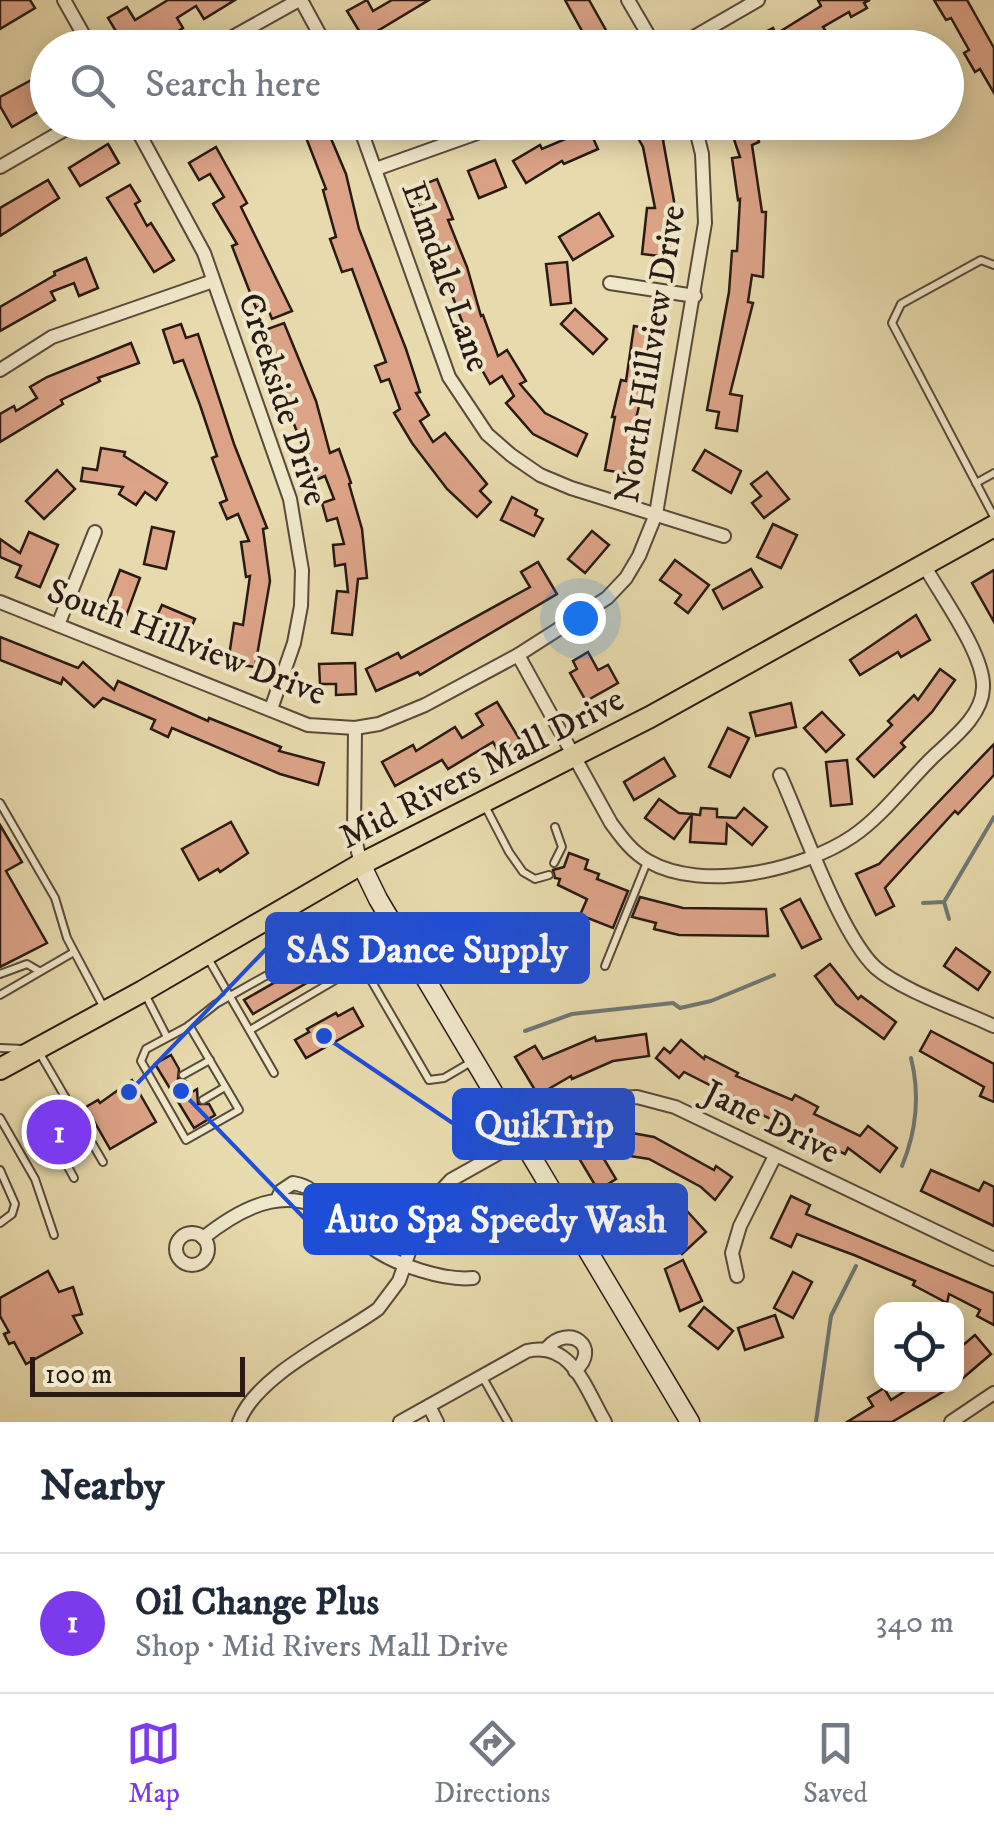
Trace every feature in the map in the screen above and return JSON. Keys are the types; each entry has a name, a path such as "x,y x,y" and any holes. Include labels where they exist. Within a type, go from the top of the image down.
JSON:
{"main road":[{"name":"Mid Rivers Mall Drive","path":"0,1068 106,1012 361,864 574,757 994,526"},
{"path":"361,864 520,1141 690,1422"}],"street":[{"path":"64,0 81,30"},
{"path":"246,30 300,0 316,30"},
{"path":"628,0 646,30"},
{"path":"706,30 758,0"},
{"path":"0,167 47,140"},
{"name":"Creekside Drive","path":"143,140 194,233 214,281 290,499 299,541 300,606 294,643 271,709"},
{"name":"Elmdale Lane","path":"365,140 449,377 486,434 540,475 724,536"},
{"path":"376,169 457,140"},
{"name":"North Hillview Drive","path":"518,654 607,598 639,556 656,514 695,296 705,205 698,140"},
{"path":"0,370 52,337 214,281"},
{"path":"610,283 695,296"},
{"path":"58,625 95,532"},
{"path":"518,654 626,844 647,861 674,873 756,874 816,856 863,828 980,706 983,675 924,565"},
{"name":"South Hillview Drive","path":"0,602 308,724 355,728 401,716 518,654"},
{"path":"355,728 354,834 361,864"},
{"path":"780,774 860,949 878,969 994,1026"},
{"name":"Jane Drive","path":"239,1422 248,1403 270,1382 378,1309 391,1296 424,1209 451,1180 584,1106 606,1099 637,1098 675,1107 994,1258"},
{"path":"736,1276 732,1252 740,1226 776,1156"},
{"path":"203,1238 236,1212 277,1200 316,1206 340,1219 381,1254 454,1280 474,1278"},
{"path":"548,1348 555,1340 567,1336 577,1339 586,1350 586,1357 575,1370"},
{"path":"400,1422 528,1351 548,1348 557,1351 575,1370 604,1422"},
{"path":"950,1422 994,1393"},
{"path":"428,1406 438,1422"}],"lane":[{"path":"994,266 981,260 901,304 892,323 994,517"},
{"path":"976,484 994,473"},
{"path":"482,802 509,852 529,878 543,879 549,875"},
{"path":"0,803 54,898 74,952 106,1012"},
{"path":"554,863 562,847 555,827"},
{"path":"605,966 647,861"},
{"path":"190,1025 239,1110 186,1140 141,1062 146,1049 342,932 429,1080 444,1078 474,1061"},
{"path":"250,1030 403,940"},
{"path":"0,995 74,952"},
{"path":"206,954 274,1073"},
{"path":"0,974 27,964 40,972"},
{"path":"143,991 167,1038"},
{"path":"0,1048 38,1049 102,1162"},
{"path":"182,1075 210,1060"},
{"path":"156,1089 166,1084"},
{"path":"203,1100 226,1087"},
{"path":"48,1130 44,1117 65,1096"},
{"path":"173,1118 184,1111"},
{"path":"0,1118 35,1180 54,1235"},
{"path":"58,1148 74,1178"},
{"path":"0,1170 15,1204 12,1214 0,1223"},
{"path":"482,1376 508,1422"}],"building":[{"path":"0,0 30,0 35,8 0,29"},
{"path":"168,0 235,0 204,19 196,6 177,18 183,28 180,30 115,30 108,18 127,7 135,20"},
{"path":"367,0 373,11 392,0 429,0 379,30 359,30 347,11"},
{"path":"565,0 589,0 606,30 581,30"},
{"path":"818,0 870,0 864,3 867,8 851,17 849,12 823,27 825,30 782,30 821,6"},
{"path":"934,0 967,0 994,48 994,93 980,69 975,72 964,53 969,50 964,30 958,30 951,18 946,20"},
{"path":"30,81 30,116 12,127 0,106 0,97"},
{"path":"307,140 332,140 346,174 359,229 406,349 420,392 416,393 429,415 420,421 433,442 445,433 487,484 480,491 491,502 477,517 447,489 394,413 400,409 389,379 381,382 375,366 386,362 352,269 342,272 330,239 336,237 323,190 326,189"},
{"path":"563,140 594,140 598,149 564,164 562,161 526,183 513,161 540,145 542,149"},
{"path":"639,140 663,140 674,201 668,257 642,254 647,208 655,208"},
{"path":"734,140 758,140 752,145 762,212 766,212 763,277 752,275 748,302 753,303 730,394 742,396 737,431 716,428 719,412 707,410 729,292 732,251 737,251 740,199 732,158 740,157"},
{"path":"108,144 119,163 80,186 69,168"},
{"path":"216,147 247,203 241,207 292,311 272,319 266,304 256,308 232,246 237,244 213,204 224,197 210,174 199,180 189,163"},
{"path":"495,160 506,187 479,198 468,171"},
{"path":"437,179 453,219 448,220 481,316 498,356 507,350 526,381 520,384 545,413 587,434 577,456 533,434 506,403 514,396 502,376 490,384 477,361 412,189"},
{"path":"48,180 59,198 0,236 0,208"},
{"path":"130,185 140,201 135,204 147,226 151,223 174,260 154,272 107,198"},
{"path":"599,213 613,236 573,260 559,237"},
{"path":"86,258 98,288 79,296 74,283 51,292 55,300 0,331 0,307 55,275 54,272"},
{"path":"567,262 571,303 551,305 546,264"},
{"path":"575,309 607,339 593,354 561,324"},
{"path":"284,323 316,401 330,453 339,449 362,529 367,578 358,579 352,635 332,633 337,591 348,592 345,564 335,566 333,545 344,544 337,518 327,521 322,503 334,499 325,476 316,480 275,376 281,374 265,330"},
{"path":"181,324 186,338 198,334 267,528 263,529 270,581 255,667 228,663 234,623 243,625 250,576 246,577 241,542 249,541 238,514 227,519 220,503 227,500 212,458 217,456 183,360 174,363 163,330"},
{"path":"634,326 657,330 650,373 633,431 637,432 629,474 605,470 612,417 621,380 626,381"},
{"path":"131,343 139,363 98,378 100,381 61,400 63,404 0,442 0,414 14,406 16,411 37,398 30,387"},
{"path":"101,448 125,452 124,456 167,483 156,500 145,492 136,505 119,494 123,487 81,481 83,468 97,470"},
{"path":"705,450 741,471 731,493 693,470"},
{"path":"57,470 75,489 44,519 26,501"},
{"path":"767,472 789,499 764,518 752,503 761,496 751,484"},
{"path":"512,497 537,510 535,515 543,519 534,536 501,520"},
{"path":"773,524 797,535 781,568 757,557"},
{"path":"152,527 174,532 166,569 144,564"},
{"path":"592,531 609,545 585,573 568,559"},
{"path":"29,532 58,545 40,587 16,577 21,566 0,557 0,539 20,553"},
{"path":"675,560 709,585 688,613 675,603 681,595 660,580"},
{"path":"538,562 557,594 420,675 418,672 376,691 366,669 398,653 401,658 530,587 521,572"},
{"path":"751,569 762,587 723,609 713,590"},
{"path":"120,570 140,578 125,619 104,612"},
{"path":"994,570 994,622 972,583"},
{"path":"162,605 195,619 185,641 152,627"},
{"path":"916,615 930,640 901,657 898,652 860,675 850,660"},
{"path":"0,637 78,668 83,662 114,690 118,681 208,721 209,718 281,747 279,751 324,763 318,785 280,774 172,728 168,737 151,729 155,720 103,698 94,707 63,678 61,684 0,660"},
{"path":"588,652 598,670 608,665 618,683 586,701 570,673 577,669 573,661"},
{"path":"355,663 356,694 336,695 336,684 320,684 319,664"},
{"path":"940,669 955,680 932,712 901,743 905,747 874,777 857,759 892,725 888,721 914,695 918,700"},
{"path":"497,702 520,740 499,753 493,742 448,769 442,760 395,786 382,762 413,745 416,751 455,727 462,738 483,725 476,714"},
{"path":"791,703 796,727 756,736 750,713"},
{"path":"822,712 844,735 826,752 804,728"},
{"path":"728,728 749,738 730,777 709,767"},
{"path":"994,744 994,775 958,814 955,811 885,888 894,906 876,915 856,874 879,864"},
{"path":"664,758 675,776 634,800 624,782"},
{"path":"847,760 852,804 831,806 826,762"},
{"path":"659,799 679,813 692,814 674,839 645,818"},
{"path":"701,808 717,809 717,817 736,818 744,808 767,827 752,845 727,824 726,844 690,842 692,814 700,815"},
{"path":"231,822 248,853 220,872 218,869 199,880 182,849"},
{"path":"0,825 22,862 6,871 47,943 0,967"},
{"path":"569,853 588,860 585,869 599,874 597,879 628,891 613,928 580,915 587,899 558,885 560,879 555,878 553,870 564,867"},
{"path":"640,897 683,908 766,909 768,936 679,935 654,929 656,923 632,917"},
{"path":"800,899 821,939 802,948 781,909"},
{"path":"342,944 350,958 253,1014 244,1000"},
{"path":"956,948 990,972 978,990 944,966"},
{"path":"830,964 858,999 861,996 896,1022 884,1039 836,1004 815,976"},
{"path":"353,1008 363,1026 306,1058 295,1040 336,1013 338,1016"},
{"path":"931,1031 994,1064 994,1102 980,1096 984,1087 920,1051"},
{"path":"646,1034 649,1056 613,1061 572,1079 571,1076 538,1095 515,1057 535,1046 543,1059 595,1037 596,1041"},
{"path":"681,1040 704,1059 705,1056 738,1073 736,1076 792,1100 795,1095 818,1107 814,1114 860,1136 868,1126 897,1148 880,1172 848,1148 845,1154 737,1103 739,1100 684,1072 679,1078 656,1058 664,1048 670,1053"},
{"path":"171,1055 179,1069 178,1079 186,1081 192,1092 197,1089 198,1104 209,1104 215,1115 194,1128 155,1064"},
{"path":"132,1080 156,1122 110,1149 86,1107 98,1100 100,1103"},
{"path":"65,1113 79,1137 64,1145 54,1142 48,1154 37,1135 51,1136 57,1124 54,1119"},
{"path":"621,1131 654,1137 732,1177 715,1200 701,1187 649,1159 617,1154"},
{"path":"592,1139 616,1179 598,1190 574,1150"},
{"path":"931,1170 979,1191 984,1182 994,1187 994,1226 921,1191"},
{"path":"791,1196 810,1205 806,1214 994,1293 994,1325 977,1316 980,1310 949,1294 945,1302 913,1285 915,1281 854,1255 797,1234 791,1247 771,1238"},
{"path":"687,1211 706,1232 682,1254 662,1234"},
{"path":"683,1260 702,1301 680,1311 665,1269"},
{"path":"48,1271 59,1292 73,1287 82,1314 73,1316 82,1333 26,1364 14,1342 9,1344 4,1334 9,1332 0,1316 0,1298"},
{"path":"793,1272 812,1282 793,1318 774,1308"},
{"path":"704,1307 733,1331 718,1349 689,1326"},
{"path":"775,1315 783,1337 745,1350 738,1328"},
{"path":"975,1335 991,1354 964,1377 964,1344"},
{"path":"878,1392 886,1392 891,1400 904,1392 943,1392 892,1422 847,1422 873,1406 868,1398"}],"waterway":[{"path":"949,919 944,902 994,817"},
{"path":"923,903 944,902"},
{"path":"525,1031 572,1014 673,1003 680,1008 711,1001 774,975"},
{"path":"902,1166 915,1113 911,1058"},
{"path":"816,1422 831,1316 856,1266"}],"place":[{"name":"QuikTrip","path":"324,1036"},
{"name":"Auto Spa Speedy Wash","path":"181,1091"},
{"name":"SAS Dance Supply","path":"129,1092"},
{"name":"Oil Change Plus","path":"59,1132"}]}
